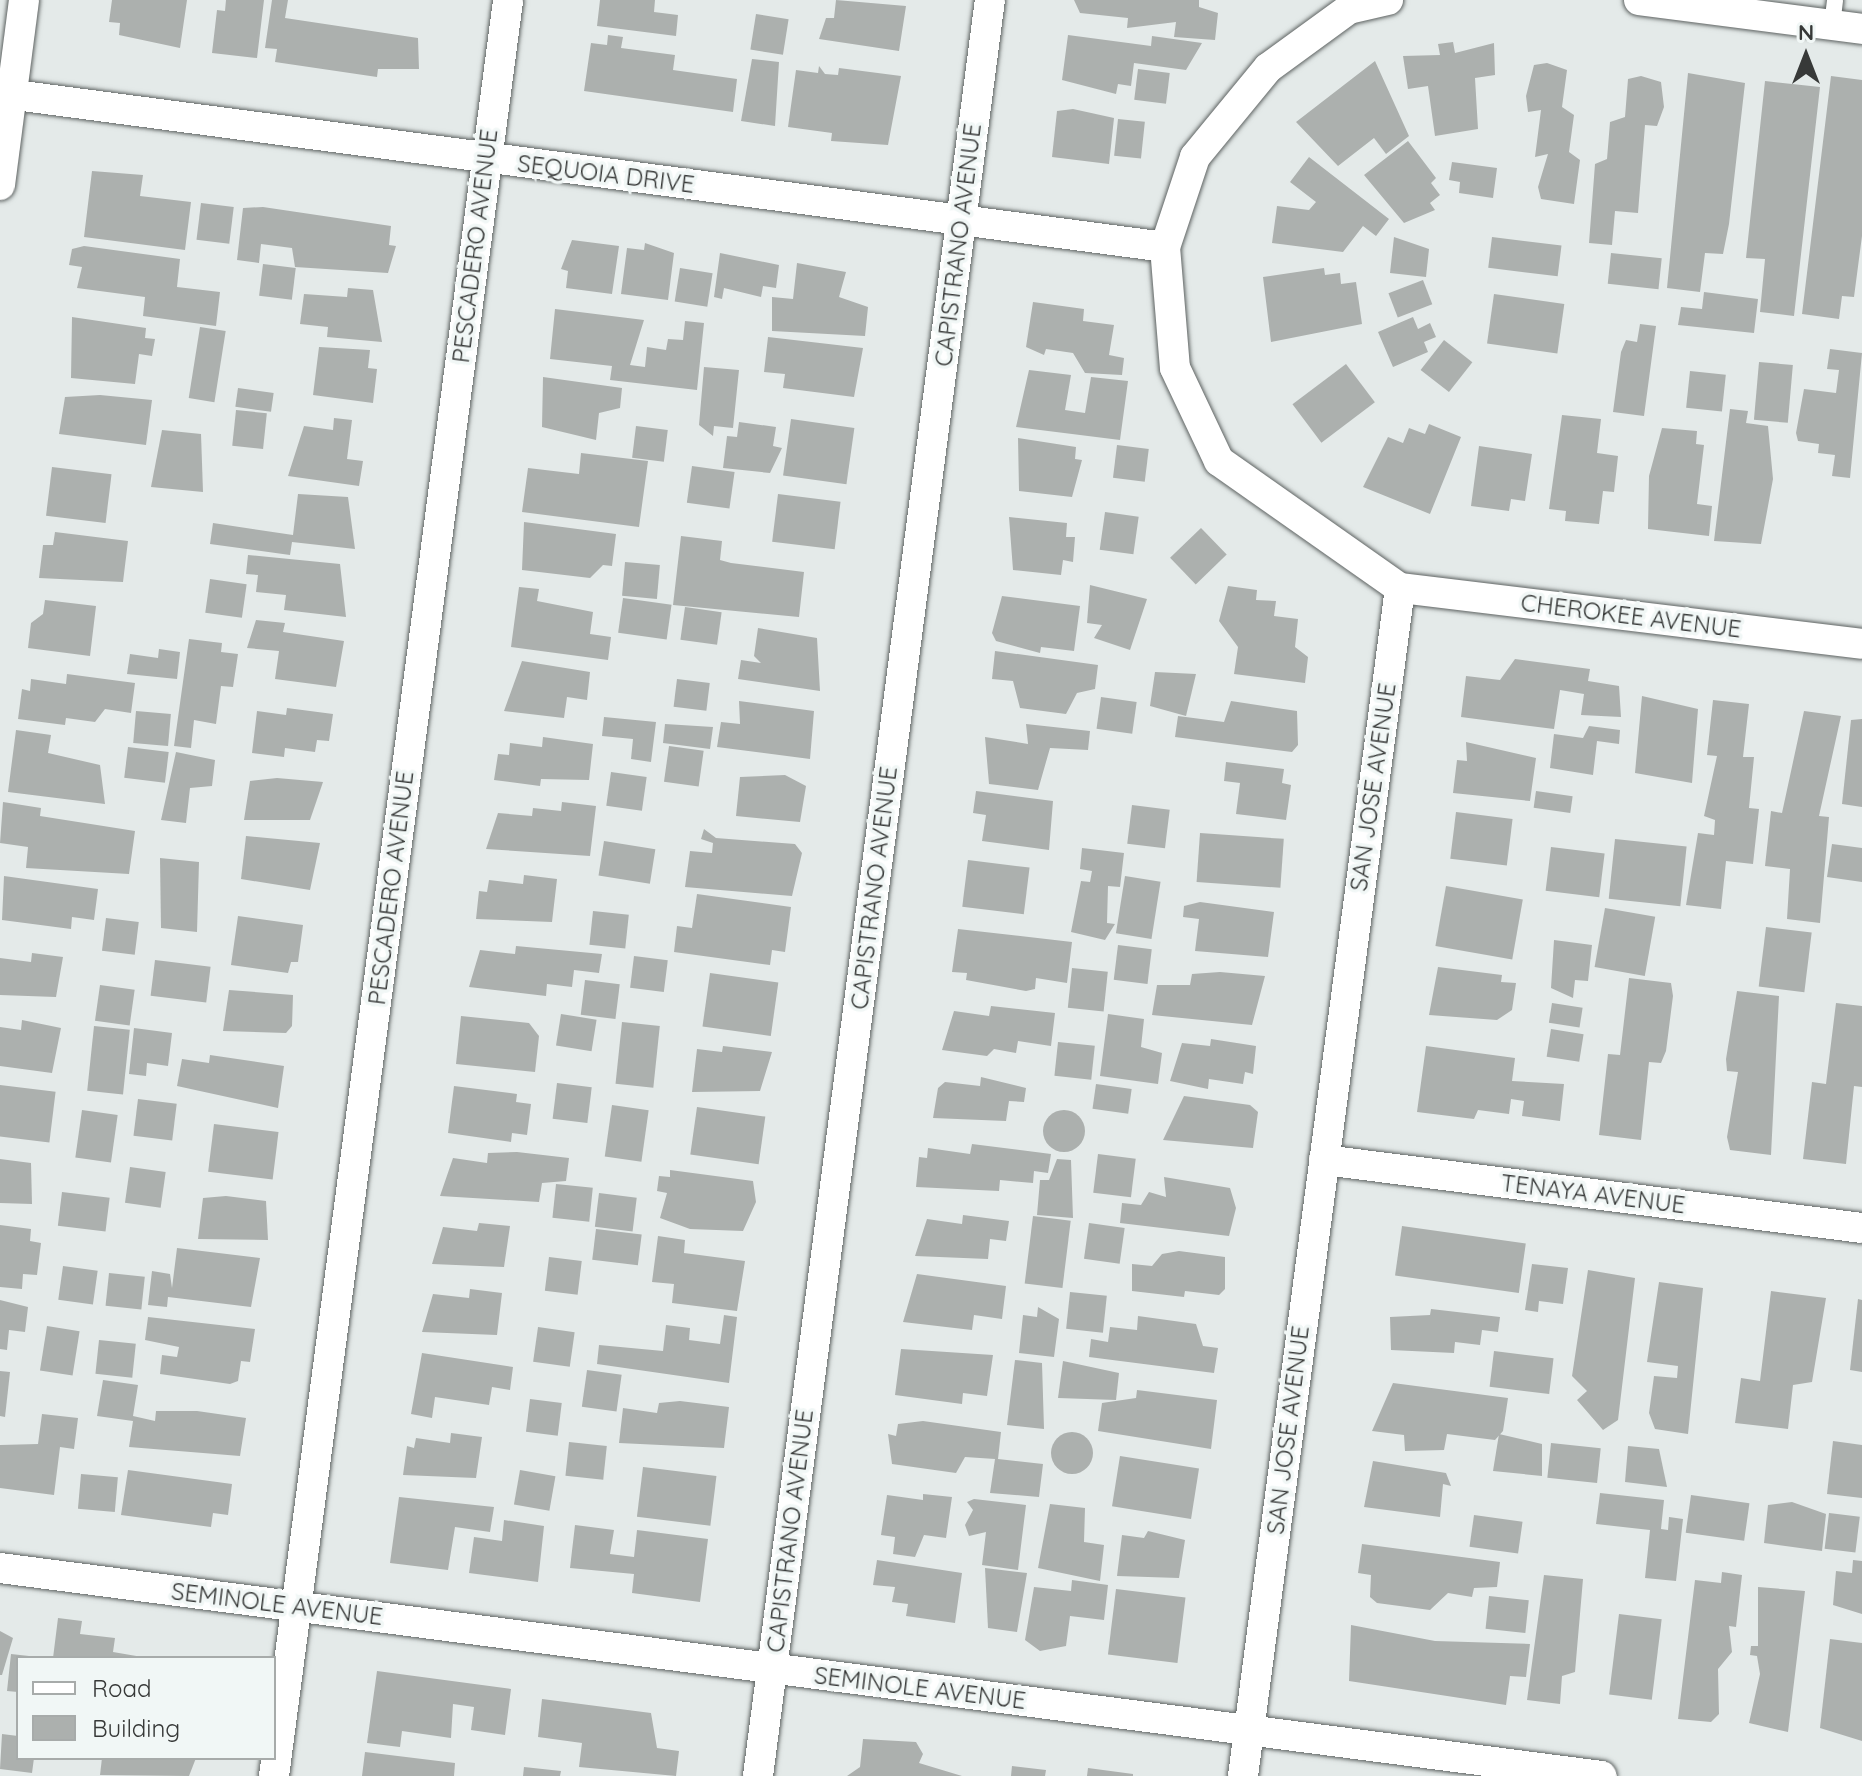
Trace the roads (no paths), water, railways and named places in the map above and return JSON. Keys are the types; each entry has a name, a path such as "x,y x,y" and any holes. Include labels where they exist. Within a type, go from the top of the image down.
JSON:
{"street":[{"path":"0,185 6,94 24,0"},
{"name":"PESCADERO AVENUE","path":"274,1776 508,0"},
{"name":"CAPISTRANO AVENUE","path":"758,1776 990,0"},
{"path":"1388,0 1349,9 1268,68 1195,157 1165,247 1175,368 1219,461 1400,588"},
{"path":"1639,0 1833,13 1862,29"},
{"name":"SEQUOIA DRIVE","path":"6,94 1165,247"},
{"name":"CHEROKEE AVENUE","path":"1400,588 1862,644"},
{"name":"SAN JOSE AVENUE","path":"1243,1776 1400,588"},
{"name":"TENAYA AVENUE","path":"1324,1160 1862,1228"},
{"name":"SEMINOLE AVENUE","path":"0,1568 1249,1730 1534,1772 1602,1776"}]}
